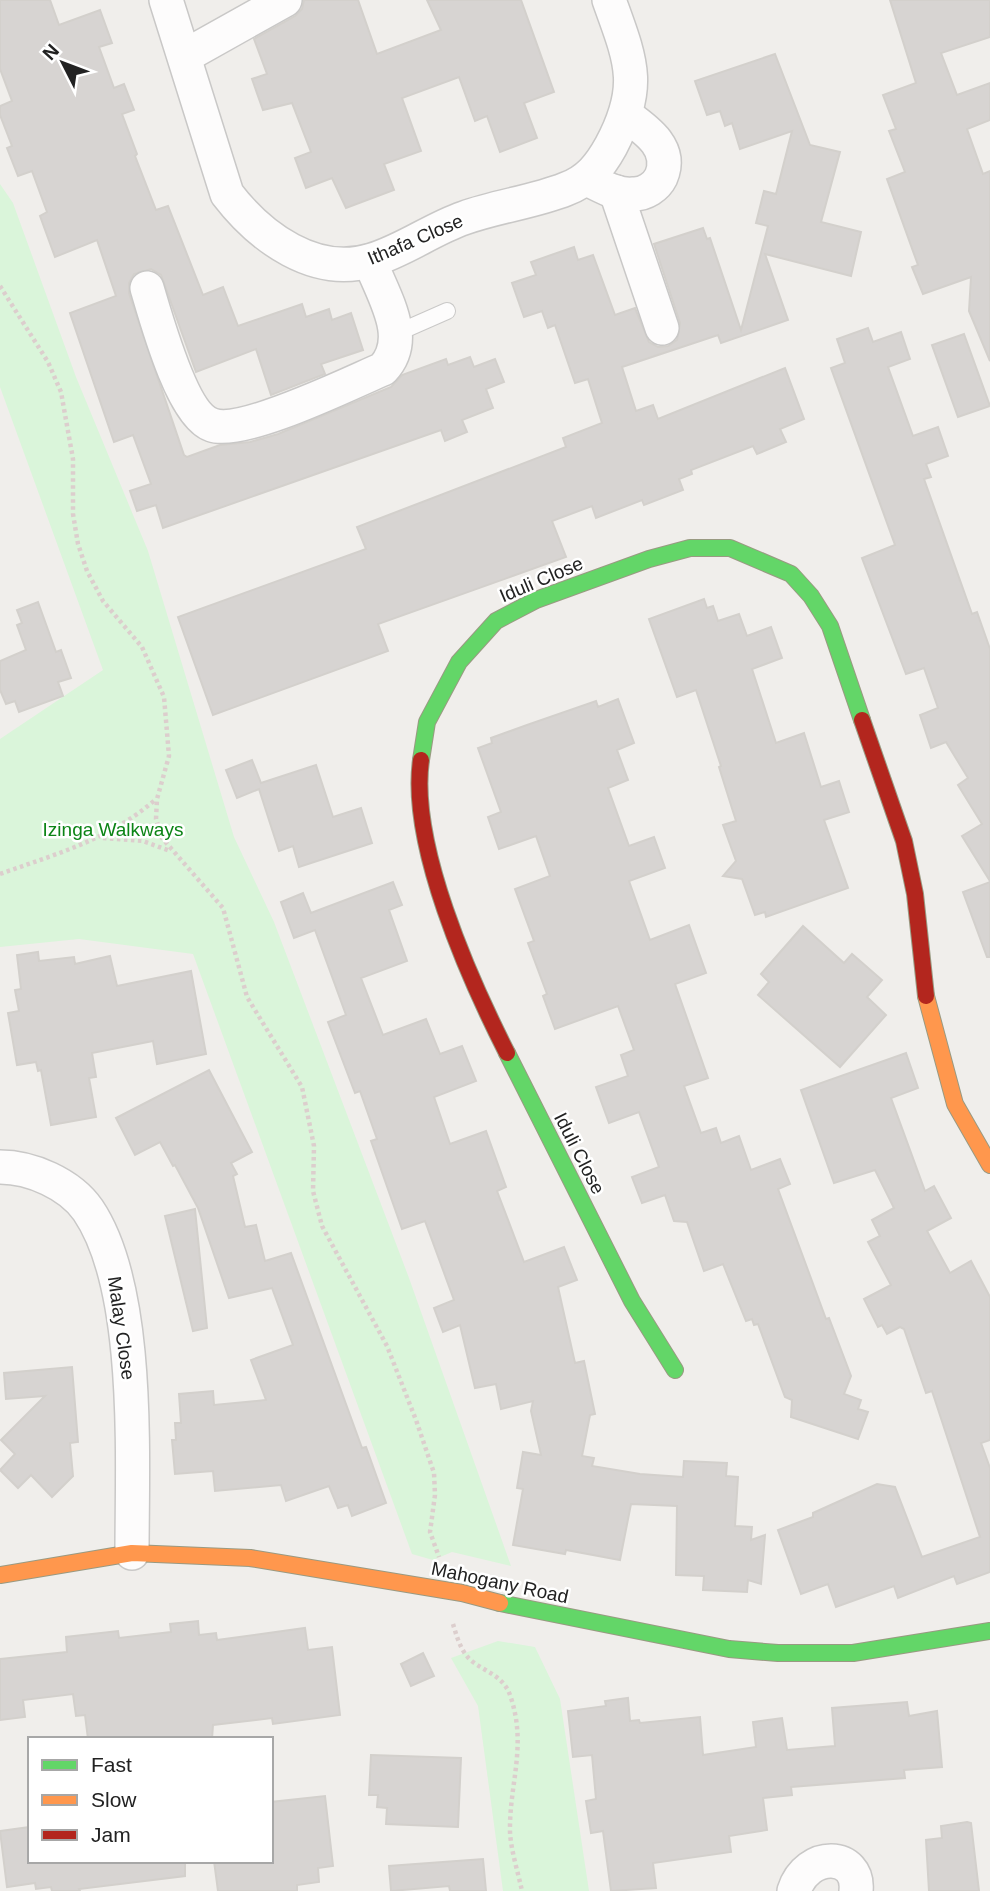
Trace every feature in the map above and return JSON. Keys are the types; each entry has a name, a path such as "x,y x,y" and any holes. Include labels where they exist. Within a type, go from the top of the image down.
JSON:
{"street":[{"name":"Ithafa Close","path":"166,0 227,194 240,211 286,248 321,262 370,261 463,218 565,190 602,186"},
{"path":"185,56 285,0"},
{"path":"609,0 628,59 633,85 627,116 604,158 602,186 662,328"},
{"path":"602,186 634,194 647,191 658,183 665,167 662,149 647,131 627,116"},
{"path":"147,288 172,366 197,412 211,425 228,427 276,414 383,369 394,357 397,333 370,261"},
{"name":"Iduli Close","path":"675,1370 632,1301 469,978 422,829 420,769 427,722 459,662 496,621 536,600 649,559 690,548 730,548 761,559 791,575 804,589 830,626 904,841 915,894 923,984 955,1104 990,1165"},
{"name":"Malay Close","path":"0,1167 14,1167 71,1192 86,1208 112,1259 129,1355 132,1553"},
{"name":"Mahogany Road","path":"0,1574 132,1553 250,1558 444,1590 539,1613 702,1644 778,1653 853,1653 990,1631"},
{"path":"794,1891 801,1873 810,1865 824,1860 840,1862 850,1871 857,1884 856,1891"}],"lane":[{"path":"397,333 447,311"}],"path":[{"path":"0,286 48,362 61,392 73,459 73,513 86,571 103,601 142,647 164,697 169,756 156,799 156,819 171,851 223,908 247,997 302,1087 314,1146 313,1191 322,1226 387,1346 434,1473 435,1495 430,1532 439,1555 444,1590 459,1643 472,1661 492,1671 503,1682 511,1697 519,1765 512,1798 510,1835 522,1891"},
{"path":"0,874 100,838 135,818 156,799"},
{"path":"100,838 143,841 171,851"}],"green space":[{"name":"Izinga Walkways","path":"0,184 13,203 76,377 148,551 234,837 274,922 409,1278 511,1566 452,1552 433,1560 412,1554 193,954 79,939 0,947 0,739 103,670 0,387"},
{"path":"498,1641 535,1647 560,1699 589,1891 503,1891 478,1706 451,1658"}],"building":[{"path":"0,0 50,0 59,25 100,10 112,43 99,47 114,88 124,84 134,110 122,114 137,154 135,156 156,210 168,206 203,295 223,287 238,326 302,304 306,317 329,309 332,320 351,313 363,350 321,364 325,374 271,395 256,349 196,372 161,275 151,269 134,274 129,283 129,293 184,455 187,457 220,445 250,442 278,434 391,387 402,375 446,359 448,365 470,357 474,367 495,359 504,382 486,389 493,408 462,420 467,432 445,441 441,430 163,528 156,505 137,511 130,491 151,484 133,435 114,442 70,313 116,296 97,240 55,257 40,216 47,212 32,171 18,176 7,148 12,146 0,115 0,106 12,101 0,69"},
{"path":"304,0 358,0 377,54 441,30 427,0 521,0 554,92 524,103 537,138 500,152 487,116 475,121 459,77 402,98 421,151 384,164 394,190 346,208 332,178 306,188 295,158 311,152 292,103 263,110 252,79 267,74 254,39 295,16 302,9"},
{"path":"890,0 990,0 990,37 941,53 957,95 990,83 990,120 967,129 983,174 990,171 990,361 969,311 971,277 923,294 912,267 918,265 887,179 905,172 889,131 896,129 883,95 916,83"},
{"path":"775,54 810,145 840,152 821,222 861,232 851,276 765,254 788,320 721,343 718,335 622,367 636,411 653,405 658,419 785,368 804,419 780,429 786,442 757,454 753,446 691,470 692,474 679,479 683,490 644,505 642,500 596,518 592,506 552,521 566,557 378,624 388,651 213,715 178,617 366,549 357,527 566,447 563,438 602,423 588,379 575,383 555,325 548,328 542,311 524,317 512,283 536,275 531,262 574,247 578,260 593,255 615,315 635,308 649,342 658,347 668,346 677,340 680,323 654,244 703,228 707,239 710,238 741,330 768,226 756,223 764,191 776,194 792,131 740,149 732,123 725,126 720,111 707,115 695,81"},
{"path":"868,328 873,342 901,332 910,359 888,367 913,436 938,427 948,456 926,464 931,477 924,479 972,614 977,612 990,649 990,881 962,836 982,824 958,785 968,778 946,742 931,748 920,715 938,708 924,668 906,674 862,558 895,545 831,368 845,363 837,339"},
{"path":"964,334 990,406 958,417 932,345"},
{"path":"704,599 707,608 713,606 718,621 739,614 747,636 771,627 782,658 752,669 776,743 804,733 821,787 839,781 849,812 824,820 848,888 766,917 765,912 755,915 742,879 723,876 736,861 723,825 736,821 719,767 721,766 696,690 677,697 649,619"},
{"path":"38,602 56,652 61,650 71,678 58,682 63,696 19,712 15,701 6,704 0,690 0,661 26,650 17,625 22,623 17,610"},
{"path":"618,699 634,743 617,750 628,780 608,788 629,846 654,837 665,868 629,881 650,940 689,925 706,973 675,984 708,1078 684,1086 701,1133 716,1128 721,1143 739,1136 751,1170 780,1159 790,1184 778,1189 826,1319 829,1318 851,1376 844,1394 861,1400 858,1409 868,1412 858,1439 791,1417 792,1400 785,1397 758,1324 754,1325 752,1319 746,1321 723,1264 704,1271 687,1222 674,1221 665,1195 642,1203 632,1177 659,1167 639,1112 609,1123 596,1087 628,1076 621,1055 634,1050 618,1006 555,1029 543,996 547,994 528,943 534,941 515,889 550,876 536,836 499,849 488,817 501,812 478,748 492,743 491,738 527,725 596,701 598,707"},
{"path":"252,760 261,783 316,765 333,817 361,808 372,843 299,867 293,846 279,851 259,789 237,798 226,770"},
{"path":"393,882 402,905 389,910 407,961 361,978 383,1035 426,1019 440,1054 462,1046 476,1081 434,1097 450,1144 486,1131 506,1187 497,1191 524,1262 564,1247 577,1280 558,1287 575,1363 584,1361 595,1414 590,1415 582,1456 594,1458 592,1466 640,1474 683,1477 684,1461 727,1463 726,1476 738,1477 735,1526 752,1527 751,1540 765,1535 761,1584 748,1580 747,1592 703,1590 704,1576 676,1575 677,1506 631,1504 620,1560 566,1550 565,1554 513,1545 523,1489 517,1488 523,1452 541,1455 531,1411 533,1401 501,1409 496,1384 475,1388 460,1325 443,1332 434,1308 454,1300 425,1221 402,1229 371,1141 377,1139 360,1091 355,1093 328,1022 346,1015 315,930 294,938 281,902 303,893 311,913"},
{"path":"990,882 990,957 987,957 963,892"},
{"path":"803,926 844,963 852,954 882,980 867,997 886,1015 840,1067 758,995 769,982 761,974"},
{"path":"38,952 39,961 74,957 75,964 110,956 117,986 191,971 206,1054 157,1064 153,1041 92,1053 96,1077 89,1078 96,1117 51,1125 41,1070 38,1071 36,1062 17,1065 8,1013 19,1011 15,990 21,989 17,955"},
{"path":"906,1053 918,1088 891,1098 925,1191 934,1186 951,1218 927,1231 950,1273 971,1261 990,1297 990,1440 981,1443 990,1468 990,1572 957,1584 954,1576 898,1598 894,1586 836,1607 828,1584 801,1594 778,1530 813,1517 813,1513 877,1484 895,1487 922,1557 980,1537 932,1391 926,1393 904,1329 900,1327 887,1334 882,1325 878,1327 864,1299 891,1285 868,1242 880,1236 872,1220 894,1208 875,1170 834,1183 801,1090"},
{"path":"209,1070 252,1152 231,1163 237,1174 233,1176 245,1227 256,1225 265,1261 291,1253 362,1448 366,1447 386,1503 352,1516 348,1505 338,1508 329,1486 286,1501 281,1485 215,1491 213,1471 175,1474 172,1440 176,1440 175,1423 181,1423 179,1394 213,1391 214,1405 266,1400 251,1360 293,1345 272,1288 229,1298 198,1208 175,1165 173,1166 160,1142 135,1155 116,1118"},
{"path":"195,1209 207,1328 193,1331 165,1216"},
{"path":"72,1367 78,1442 70,1443 73,1476 52,1497 31,1475 18,1488 0,1470 15,1454 1,1440 45,1396 6,1399 4,1373"},
{"path":"198,1621 199,1635 216,1633 217,1640 305,1628 308,1650 332,1647 340,1715 273,1724 272,1718 213,1725 212,1737 88,1737 85,1715 76,1716 73,1694 23,1700 25,1717 0,1720 0,1659 67,1652 66,1637 118,1631 119,1638 171,1632 170,1624"},
{"path":"423,1653 434,1676 411,1686 401,1664"},
{"path":"628,1698 630,1721 639,1720 640,1723 700,1717 703,1755 756,1747 753,1722 782,1718 787,1750 835,1746 832,1708 907,1702 909,1716 937,1711 942,1767 904,1770 905,1778 791,1787 792,1795 763,1798 767,1830 729,1836 731,1852 653,1863 656,1888 611,1891 603,1831 591,1833 586,1801 596,1799 592,1755 573,1757 568,1711 606,1706 605,1701"},
{"path":"371,1755 461,1758 458,1827 386,1824 387,1808 377,1807 378,1795 369,1795"},
{"path":"325,1796 333,1866 318,1868 319,1882 297,1885 297,1891 218,1891 214,1863 273,1863 273,1802"},
{"path":"971,1823 979,1891 929,1891 926,1840 942,1838 941,1826"},
{"path":"28,1827 28,1863 185,1863 185,1876 79,1889 80,1891 52,1891 51,1887 36,1889 35,1883 7,1887 0,1831"},
{"path":"483,1859 486,1891 450,1891 449,1886 391,1891 389,1866"}],"traffic: fast":[{"path":"421,760 427,722 459,662 496,621 536,600 649,559 690,548 730,548 791,574 811,596 830,626 862,720"},
{"path":"507,1053 632,1301 675,1370"},
{"path":"500,1603 729,1649 778,1653 853,1653 990,1631"}],"traffic: slow":[{"path":"926,996 955,1104 990,1165"},
{"path":"0,1575 132,1553 250,1558 462,1593 500,1603"}],"traffic: jam":[{"path":"862,720 904,841 915,894 926,996"},
{"path":"421,760 420,794 424,831 433,870 460,949 507,1053"}]}
